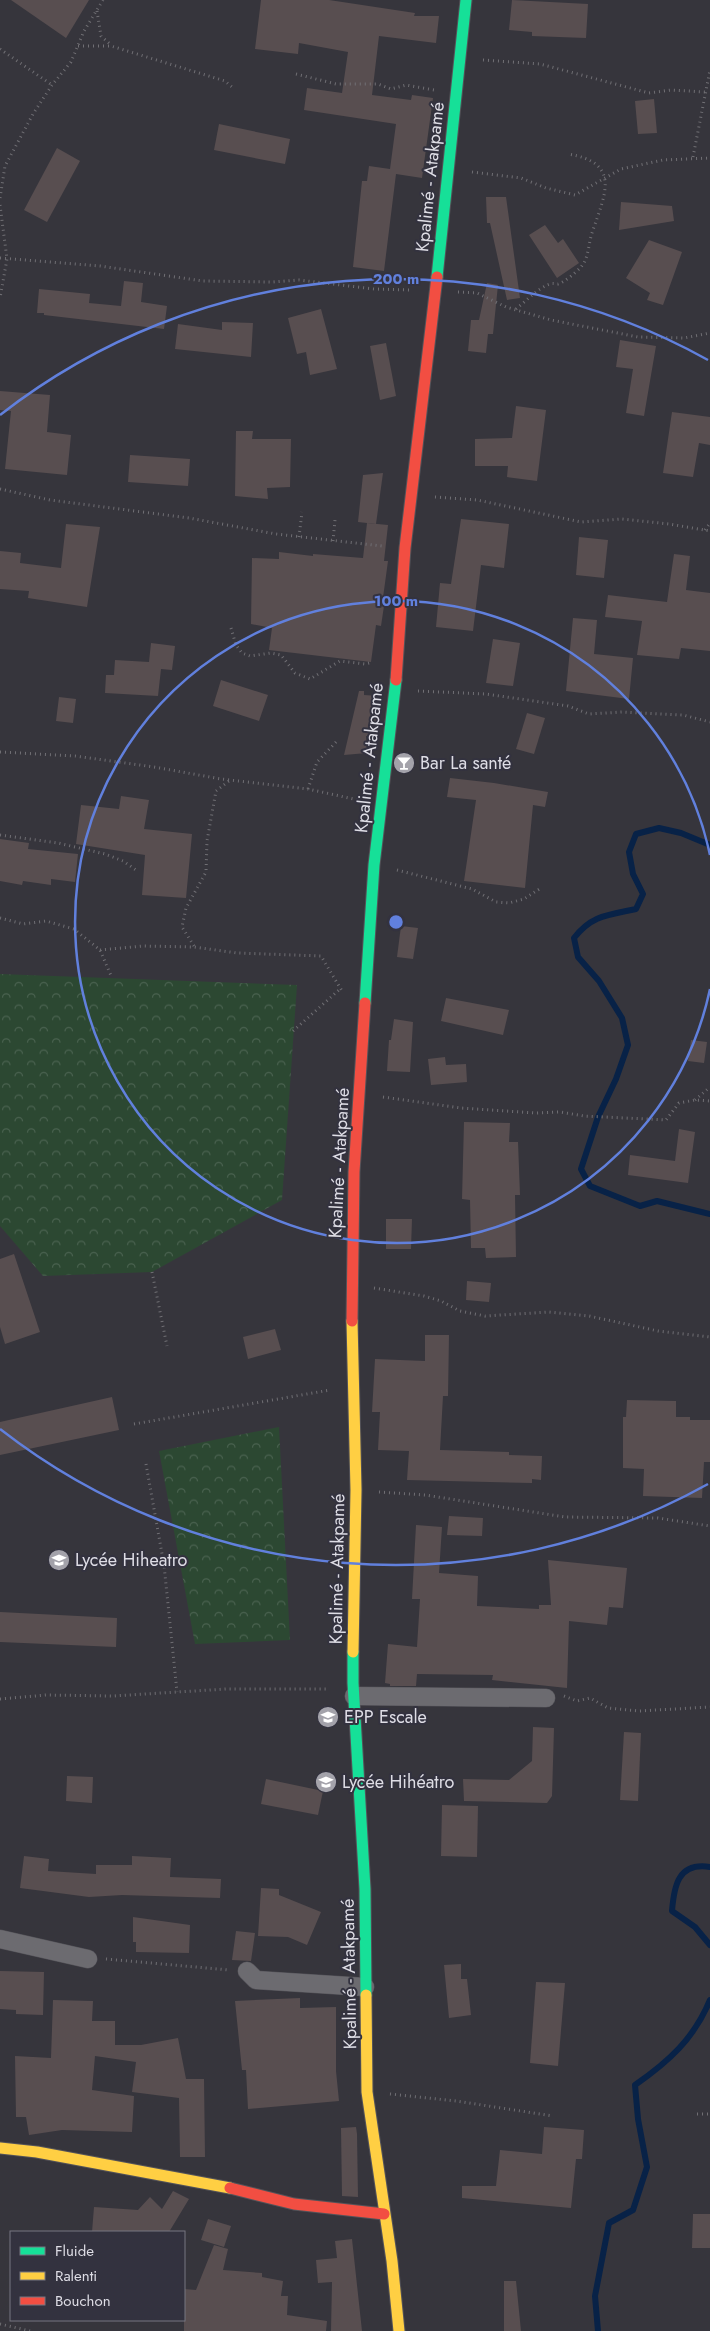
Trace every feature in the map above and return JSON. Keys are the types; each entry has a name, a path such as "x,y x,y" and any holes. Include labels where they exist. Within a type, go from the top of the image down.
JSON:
{"main road":[{"name":"Kpalimé - Atakpamé","path":"399,2331 392,2261 367,2092 365,1889 353,1690 356,1490 351,1284 354,1172 361,1094 374,866 395,690 405,548 449,170 466,0"},
{"path":"0,2148 46,2154 226,2187 294,2204 384,2214"}],"street":[{"path":"353,1690 546,1698"},
{"path":"0,1939 88,1959"},
{"path":"247,1971 256,1980 365,1987"}],"path":[{"path":"0,198 5,166 33,114 52,85 71,62 103,0"},
{"path":"97,10 101,36 111,46"},
{"path":"78,46 111,46 225,81 232,87"},
{"path":"0,49 52,85"},
{"path":"459,58 540,64 649,93 671,90 705,92"},
{"path":"694,157 710,70"},
{"path":"296,74 336,84 378,84 392,89 406,85 457,94"},
{"path":"516,309 532,295 550,284 560,284 585,262 589,241 602,201 605,176 597,164 584,157 568,154"},
{"path":"449,170 521,178 546,188 575,195 605,176 621,169 694,157 710,158"},
{"path":"0,205 7,259 0,298"},
{"path":"0,258 100,266 203,281 272,282 299,280 374,290 435,290 477,293 516,309 569,325 638,337 684,338 710,333"},
{"path":"0,489 50,500 189,518 299,537 405,548"},
{"path":"412,495 477,500 581,522 622,519 710,531"},
{"path":"299,537 302,512"},
{"path":"332,541 335,520"},
{"path":"705,530 710,523"},
{"path":"231,628 236,646 242,652 250,656 271,653 281,655 295,673 310,678 340,661 365,664 379,661 396,663"},
{"path":"395,690 486,694 568,706 589,714 622,712 683,715 710,722"},
{"path":"308,789 317,762 338,740"},
{"path":"0,752 76,756 230,780 308,789 381,804"},
{"path":"194,947 182,927 186,908 206,872 207,841 216,791 230,780"},
{"path":"0,835 58,843 105,854 122,861 136,870"},
{"path":"374,866 472,889 496,902 509,904 524,899 541,888"},
{"path":"0,918 23,924 46,921 74,929 100,950 112,978"},
{"path":"100,950 143,946 194,947 237,952 321,956 340,989 352,1003 366,1010"},
{"path":"293,1031 340,989"},
{"path":"695,1100 710,1087"},
{"path":"361,1094 461,1108 536,1113 560,1112 584,1116 666,1120 679,1103 695,1100 710,1101"},
{"path":"152,1272 168,1346"},
{"path":"351,1284 424,1296 442,1301 460,1311 485,1316 549,1312 589,1316 658,1331 710,1337"},
{"path":"134,1424 302,1393 353,1387"},
{"path":"146,1464 164,1565 177,1692"},
{"path":"356,1490 425,1495 565,1517 658,1518 710,1526"},
{"path":"0,1699 46,1695 113,1696 226,1689 353,1690"},
{"path":"546,1698 565,1696 577,1701 590,1698 608,1708 639,1711 710,1707"},
{"path":"88,1959 247,1971"},
{"path":"367,2092 456,2101 553,2116"},
{"path":"697,2114 710,2114"},
{"path":"0,2324 30,2331"}],"green space":[{"path":"0,974 297,985 282,1200 152,1272 43,1276 0,1226"},
{"path":"279,1427 290,1640 195,1644 159,1451"}],"building":[{"path":"11,0 89,0 66,38"},
{"path":"261,0 329,0 415,13 414,16 439,16 436,43 379,36 372,95 411,100 412,95 433,98 422,178 396,174 384,271 353,267 362,181 367,181 369,166 390,169 396,124 304,110 307,88 342,93 348,52 299,43 298,54 255,49"},
{"path":"512,0 588,4 586,38 532,36 532,32 509,30"},
{"path":"654,99 657,133 638,134 635,101"},
{"path":"219,124 290,139 285,164 214,150"},
{"path":"57,148 80,161 47,222 24,210"},
{"path":"486,197 506,197 520,298 507,300 490,223 487,223"},
{"path":"621,202 672,206 674,221 619,230"},
{"path":"545,225 558,243 563,239 579,263 557,278 529,235"},
{"path":"649,240 682,252 663,305 647,300 650,293 626,278"},
{"path":"124,281 143,283 141,302 167,306 164,329 37,313 39,289 90,294 89,303 121,306"},
{"path":"487,283 498,285 493,334 488,334 486,353 468,351 471,320 479,320"},
{"path":"321,309 337,369 310,375 306,352 297,354 288,318"},
{"path":"222,322 253,323 251,357 175,349 178,324 222,330"},
{"path":"620,340 656,346 644,416 626,413 633,369 616,367"},
{"path":"386,343 396,396 380,400 370,346"},
{"path":"0,391 50,395 47,432 71,435 67,475 5,469 11,411 0,410"},
{"path":"516,406 546,410 537,481 507,477 508,466 475,466 475,439 512,438"},
{"path":"672,412 710,417 710,445 699,443 693,477 663,473"},
{"path":"236,431 253,431 252,439 291,439 290,487 267,488 268,499 235,496"},
{"path":"130,455 190,459 188,486 128,482"},
{"path":"383,473 376,524 358,522 363,475"},
{"path":"461,519 509,524 504,568 481,565 473,631 436,627 440,583 451,584"},
{"path":"367,523 388,525 384,561 388,561 382,605 384,606 381,626 376,625 371,662 269,650 272,628 251,624 252,558 279,559 279,552 313,556 313,554 363,558"},
{"path":"66,524 100,527 87,607 28,598 29,591 0,589 0,551 21,553 20,563 61,568"},
{"path":"579,537 608,540 604,578 576,575"},
{"path":"674,554 690,556 686,590 710,593 710,651 681,648 679,659 637,655 642,621 605,617 608,595 667,602"},
{"path":"573,618 597,620 594,654 633,658 629,699 566,691"},
{"path":"493,639 520,643 513,686 486,683"},
{"path":"151,643 175,646 172,670 161,669 158,696 105,693 106,675 114,675 115,660 149,662"},
{"path":"221,680 268,695 259,721 213,706"},
{"path":"359,691 364,691 364,695 379,696 374,737 366,736 367,753 344,755"},
{"path":"59,697 76,699 73,723 56,721"},
{"path":"527,713 545,718 534,754 516,749"},
{"path":"450,778 548,792 545,807 533,805 525,888 464,881 476,800 447,797"},
{"path":"121,796 149,800 144,829 192,834 186,898 142,895 145,855 76,844 81,805 119,809"},
{"path":"0,839 29,843 28,849 78,854 75,882 51,879 51,885 23,881 22,885 0,881"},
{"path":"401,926 418,928 413,959 397,957"},
{"path":"446,998 509,1010 503,1035 441,1021"},
{"path":"394,1019 413,1022 410,1072 387,1071 389,1040 391,1040"},
{"path":"691,1040 707,1042 704,1063 688,1061"},
{"path":"445,1057 446,1065 466,1064 467,1082 431,1085 428,1059"},
{"path":"464,1122 510,1123 509,1142 518,1142 520,1195 515,1195 516,1257 486,1258 485,1248 471,1248 470,1200 462,1199"},
{"path":"679,1129 695,1132 688,1183 628,1175 630,1155 675,1161"},
{"path":"386,1219 412,1219 411,1249 386,1249"},
{"path":"14,1254 40,1332 5,1344 0,1327 0,1259"},
{"path":"467,1281 491,1283 489,1302 466,1300"},
{"path":"275,1329 281,1350 248,1359 243,1337"},
{"path":"425,1335 449,1335 448,1396 443,1396 440,1450 509,1452 509,1455 542,1456 541,1480 532,1479 532,1483 407,1480 409,1451 378,1450 380,1412 372,1412 375,1359 425,1361"},
{"path":"112,1397 119,1430 0,1455 0,1422"},
{"path":"627,1400 676,1401 676,1417 690,1417 690,1420 710,1420 710,1462 704,1462 702,1498 643,1496 644,1469 623,1468 623,1417 626,1417"},
{"path":"449,1516 483,1518 482,1536 447,1535"},
{"path":"416,1525 442,1527 439,1573 478,1576 477,1606 539,1609 539,1605 551,1605 548,1560 627,1568 623,1608 609,1607 607,1625 569,1621 567,1688 492,1680 493,1675 417,1674 416,1686 390,1686 390,1684 385,1683 388,1644 417,1647 420,1599 412,1599"},
{"path":"0,1612 117,1618 116,1647 0,1642"},
{"path":"533,1727 554,1728 552,1796 547,1803 464,1801 463,1779 509,1780 532,1761"},
{"path":"624,1732 641,1733 638,1801 620,1800"},
{"path":"67,1776 93,1777 92,1803 66,1801"},
{"path":"266,1779 323,1791 318,1815 261,1804"},
{"path":"442,1805 478,1806 477,1857 441,1856"},
{"path":"24,1856 49,1859 48,1871 96,1874 96,1865 132,1865 132,1856 171,1858 170,1877 221,1879 220,1898 122,1895 89,1897 20,1888"},
{"path":"261,1888 279,1889 279,1895 321,1912 307,1945 288,1937 258,1936"},
{"path":"133,1917 190,1925 189,1953 136,1952 136,1942 133,1942"},
{"path":"236,1931 255,1933 251,1961 232,1960"},
{"path":"461,1964 461,1979 467,1979 471,2015 449,2018 444,1965"},
{"path":"0,1971 44,1972 43,2015 16,2014 16,2010 0,2009"},
{"path":"536,1982 565,1983 558,2066 530,2063"},
{"path":"300,1998 300,2008 336,2007 336,2071 339,2101 248,2109 246,2070 242,2070 235,2001"},
{"path":"53,2000 93,2001 92,2021 115,2021 115,2045 141,2045 178,2038 186,2079 204,2079 205,2157 180,2157 179,2098 132,2092 136,2062 95,2056 92,2090 134,2096 132,2132 62,2130 29,2135 26,2117 16,2117 15,2056 51,2058"},
{"path":"356,2127 358,2197 342,2196 341,2128"},
{"path":"544,2127 584,2130 582,2159 576,2159 571,2208 462,2198 462,2186 496,2186 500,2150 542,2154"},
{"path":"173,2191 189,2199 170,2231 92,2231 94,2207 138,2210 150,2197 162,2209"},
{"path":"693,2214 710,2214 710,2248 692,2248"},
{"path":"208,2219 231,2226 224,2247 201,2240"},
{"path":"352,2239 362,2331 331,2331 332,2282 318,2283 316,2260 337,2258 335,2241"},
{"path":"214,2245 228,2249 223,2270 262,2273 262,2277 283,2281 281,2296 288,2296 287,2315 327,2321 326,2331 184,2331 185,2289 196,2290"},
{"path":"504,2281 516,2281 521,2331 504,2331"}],"waterway":[{"path":"710,845 681,833 659,828 636,834 629,852 633,874 643,894 636,909 594,920 574,938 578,957 599,981 622,1018 628,1045 616,1079 598,1117 581,1169 590,1186 640,1206 657,1201 710,1214"},
{"path":"710,1867 699,1866 684,1872 676,1885 672,1911 695,1927 710,1945"},
{"path":"598,2331 595,2296 609,2223 633,2210 647,2167 638,2119 635,2085 658,2068 688,2038 704,2014 710,2000"}],"traffic: fast":[{"path":"437,277 466,0"},
{"path":"365,1003 374,865 396,680"},
{"path":"353,1652 353,1683 365,1889 366,1995"}],"traffic: slow":[{"path":"352,1321 356,1490 353,1652"},
{"path":"366,1995 367,2092 392,2261 399,2331"},
{"path":"0,2148 37,2152 230,2188"}],"traffic: jam":[{"path":"396,680 405,548 437,277"},
{"path":"352,1321 354,1172 365,1003"},
{"path":"230,2188 294,2204 384,2214"}],"place":[{"name":"Bar La santé","path":"404,763"},
{"name":"Lycée Hiheatro","path":"59,1560"},
{"name":"EPP Escale","path":"328,1717"},
{"name":"Lycée Hihéatro","path":"326,1782"}]}
